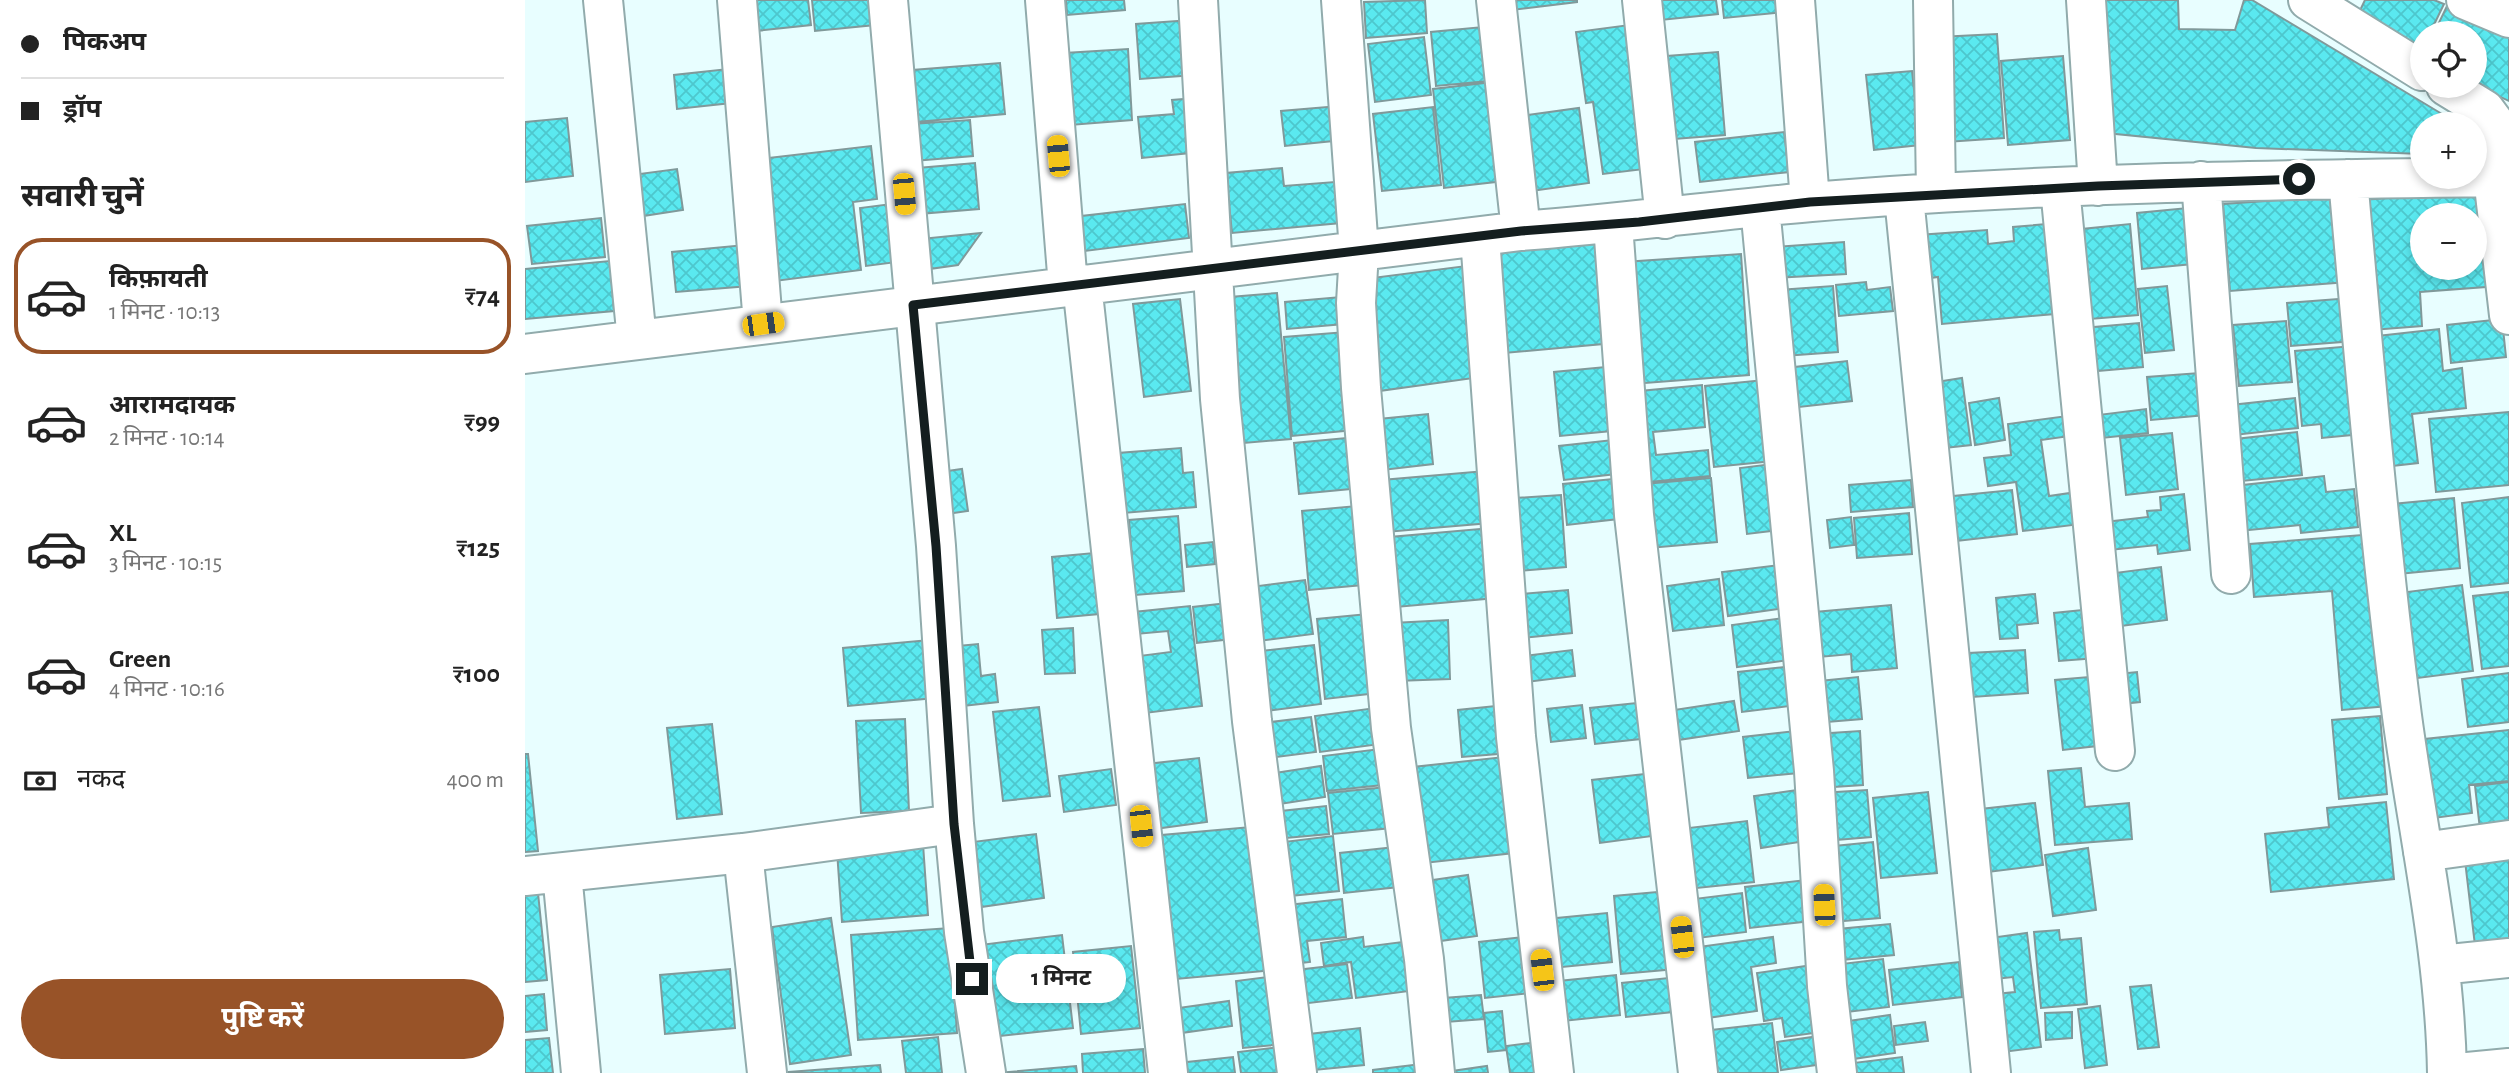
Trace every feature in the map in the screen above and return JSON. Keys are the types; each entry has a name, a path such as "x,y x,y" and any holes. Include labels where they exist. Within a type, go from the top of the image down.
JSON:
{"street":[{"path":"603,0 637,340"},
{"path":"737,0 763,324"},
{"path":"888,0 936,546 954,824 964,932 986,1073"},
{"path":"1045,0 1075,285 1168,1073"},
{"path":"1198,0 1220,399 1252,721 1297,1073"},
{"path":"1341,0 1359,251 1356,303 1361,388 1391,728 1424,959 1436,1073"},
{"path":"1496,0 1521,231"},
{"path":"1642,0 1665,219"},
{"path":"1795,0 1810,202"},
{"path":"1933,0 1920,195 1991,1073"},
{"path":"2087,0 2098,186"},
{"path":"2308,0 2345,10 2410,61"},
{"path":"2466,0 2509,18"},
{"path":"2466,98 2485,110 2499,129 2505,148 2501,178 2509,315"},
{"path":"2348,178 2375,490 2402,718 2440,965 2447,1073"},
{"path":"525,354 1521,231 1613,225 1810,202 2201,181 2501,178"},
{"path":"2201,181 2231,574"},
{"path":"2060,188 2115,751"},
{"path":"1760,207 1814,771 1827,986 1837,1073"},
{"path":"1613,225 1634,515 1698,1073"},
{"path":"1479,237 1516,737 1554,1073"},
{"path":"581,1073 543,874 743,853 954,824"},
{"path":"2423,852 2509,840"},
{"path":"743,853 767,1073"},
{"path":"2440,965 2509,958"},
{"path":"2457,1073 2509,1068"}],"building":[{"path":"743,0 808,0 811,25 747,32"},
{"path":"812,0 873,0 875,25 815,31"},
{"path":"1066,0 1124,0 1125,10 1067,15"},
{"path":"1425,0 1427,33 1366,38 1364,2"},
{"path":"1511,0 1577,0 1577,2 1512,10"},
{"path":"1650,0 1716,0 1718,14 1651,21"},
{"path":"1722,0 1783,0 1784,12 1724,18"},
{"path":"2092,0 2178,0 2179,29 2235,30 2244,0 2252,0 2410,95 2410,98 2415,98 2439,112 2410,112 2410,154 2256,148 2096,132"},
{"path":"2365,0 2434,0 2444,4 2436,21 2410,21 2410,46 2353,25"},
{"path":"2447,6 2478,21 2440,21"},
{"path":"1191,20 1195,75 1140,79 1136,24"},
{"path":"1637,24 1653,168 1603,174 1593,102 1586,103 1576,32"},
{"path":"2487,25 2509,36 2509,101 2487,91"},
{"path":"1483,27 1489,81 1436,86 1431,32"},
{"path":"1997,34 2004,138 1946,142 1939,37"},
{"path":"1424,37 1431,95 1375,102 1368,44"},
{"path":"1128,49 1132,120 1070,125 1065,53"},
{"path":"1718,52 1725,135 1661,140 1654,57"},
{"path":"2063,56 2070,140 2008,145 2001,61"},
{"path":"1000,63 1005,114 905,123 900,71"},
{"path":"728,69 731,103 677,109 674,75"},
{"path":"1912,71 1920,145 1874,150 1866,75"},
{"path":"1493,82 1504,181 1444,188 1433,89"},
{"path":"1196,98 1200,152 1142,158 1138,117 1174,114 1172,100"},
{"path":"1339,106 1343,140 1285,146 1281,111"},
{"path":"1433,107 1441,185 1382,191 1373,114"},
{"path":"1579,108 1589,183 1524,192 1514,117"},
{"path":"567,118 573,176 525,182 525,122"},
{"path":"970,120 973,156 914,161 911,124"},
{"path":"1784,132 1789,172 1700,182 1695,142"},
{"path":"871,146 877,199 853,202 861,270 775,281 760,159"},
{"path":"975,163 979,209 919,214 921,239 981,233 958,265 915,271 906,169"},
{"path":"1282,168 1284,186 1348,181 1352,222 1232,233 1226,173"},
{"path":"677,169 683,210 630,218 624,176"},
{"path":"2492,190 2499,286 2420,292 2422,326 2372,330 2362,200"},
{"path":"2340,196 2348,282 2230,291 2223,204"},
{"path":"891,204 897,262 866,266 860,208"},
{"path":"1185,204 1189,238 1077,252 1073,217"},
{"path":"2198,207 2203,263 2142,269 2137,213"},
{"path":"601,218 605,257 532,264 527,226"},
{"path":"2058,223 2066,313 1942,324 1938,277 1923,279 1918,235 1987,230 1988,244 2014,241 2013,227"},
{"path":"2130,224 2138,315 2090,319 2082,229"},
{"path":"1844,242 1846,274 1775,278 1773,247"},
{"path":"1605,243 1614,343 1493,354 1484,254"},
{"path":"745,245 749,286 676,292 672,252"},
{"path":"1741,254 1749,375 1632,384 1624,262"},
{"path":"610,261 614,311 525,319 525,269"},
{"path":"1466,266 1481,377 1379,391 1364,279"},
{"path":"1866,282 1867,290 1890,287 1893,311 1839,316 1836,285"},
{"path":"1833,286 1838,352 1784,356 1778,290"},
{"path":"2167,286 2174,350 2145,353 2138,289"},
{"path":"1277,293 1291,439 1232,444 1218,298"},
{"path":"1341,297 1344,324 1287,329 1285,302"},
{"path":"2351,298 2355,341 2291,346 2287,303"},
{"path":"1180,299 1191,391 1144,397 1133,304"},
{"path":"2502,319 2506,357 2451,363 2447,325"},
{"path":"2286,321 2292,382 2239,386 2233,325"},
{"path":"2139,323 2143,367 2087,372 2083,328"},
{"path":"2439,329 2443,371 2462,368 2466,408 2412,414 2418,463 2384,467 2369,337"},
{"path":"1346,332 1354,430 1292,436 1284,337"},
{"path":"2353,346 2362,434 2322,438 2321,424 2302,426 2295,351"},
{"path":"1847,361 1852,401 1790,408 1786,368"},
{"path":"1616,366 1622,430 1560,436 1554,372"},
{"path":"2213,372 2217,414 2151,420 2147,377"},
{"path":"1962,378 1971,445 1945,448 1936,382"},
{"path":"1764,380 1773,461 1714,467 1705,386"},
{"path":"1702,385 1705,427 1653,432 1656,455 1708,450 1710,476 1649,482 1640,391"},
{"path":"1999,398 2005,440 1975,445 1969,403"},
{"path":"2295,398 2298,428 2225,436 2222,406"},
{"path":"2146,409 2148,433 2092,439 2090,416"},
{"path":"2509,412 2509,485 2436,492 2429,419"},
{"path":"1428,414 1433,464 1374,471 1369,420"},
{"path":"2067,416 2070,436 2041,440 2049,496 2077,492 2081,524 2023,531 2016,482 1988,486 1984,458 2011,455 2008,424"},
{"path":"2297,432 2302,475 2231,482 2227,440"},
{"path":"2172,433 2178,489 2126,495 2120,438"},
{"path":"1357,437 1361,488 1299,494 1294,443"},
{"path":"1622,439 1625,473 1564,480 1559,446"},
{"path":"1181,448 1183,473 1193,472 1196,507 1123,513 1118,453"},
{"path":"1772,464 1779,530 1747,534 1740,468"},
{"path":"962,469 968,511 946,514 940,472"},
{"path":"1485,471 1490,523 1386,532 1382,480"},
{"path":"2324,476 2326,492 2354,489 2358,527 2301,533 2300,525 2239,531 2234,486"},
{"path":"1623,478 1627,518 1567,525 1563,484"},
{"path":"1711,478 1717,542 1649,548 1644,484"},
{"path":"1911,480 1913,507 1851,512 1849,485"},
{"path":"2012,490 2017,534 1948,542 1944,497"},
{"path":"2184,494 2190,550 2158,554 2157,545 2100,551 2097,523 2148,517 2147,511 2161,510 2160,497"},
{"path":"1561,495 1566,567 1507,572 1501,499"},
{"path":"2509,497 2509,583 2471,587 2462,503"},
{"path":"2454,498 2460,568 2388,575 2382,505"},
{"path":"1368,505 1374,584 1309,590 1302,511"},
{"path":"1909,513 1912,554 1857,558 1854,518"},
{"path":"1178,516 1184,591 1135,595 1129,520"},
{"path":"1851,517 1854,545 1830,548 1827,520"},
{"path":"1491,528 1496,598 1396,607 1390,537"},
{"path":"2375,534 2389,706 2342,710 2332,591 2254,597 2250,544"},
{"path":"1213,542 1215,564 1187,567 1185,545"},
{"path":"1094,553 1099,614 1057,618 1052,557"},
{"path":"1780,565 1786,608 1728,616 1722,572"},
{"path":"2161,567 2167,620 2114,627 2107,574"},
{"path":"1719,579 1724,625 1673,631 1667,586"},
{"path":"1305,580 1313,634 1251,642 1243,588"},
{"path":"2462,585 2473,671 2410,679 2399,593"},
{"path":"1568,590 1572,633 1512,639 1508,595"},
{"path":"2509,592 2509,666 2482,669 2473,596"},
{"path":"2035,594 2038,623 2017,625 2018,638 2000,639 1996,598"},
{"path":"1236,602 1241,638 1197,643 1193,607"},
{"path":"1891,605 1897,668 1852,672 1851,654 1808,658 1804,613"},
{"path":"1190,606 1202,706 1145,713 1139,656 1171,652 1168,631 1136,634 1134,612"},
{"path":"2092,609 2097,658 2059,661 2054,613"},
{"path":"1378,613 1386,692 1325,699 1317,619"},
{"path":"1791,617 1797,659 1737,667 1732,625"},
{"path":"1448,620 1450,679 1396,681 1393,623"},
{"path":"1073,628 1075,673 1045,674 1042,630"},
{"path":"929,640 935,698 848,706 843,648"},
{"path":"978,644 981,676 995,674 998,702 954,707 948,647"},
{"path":"1314,645 1321,704 1259,712 1252,652"},
{"path":"1572,650 1575,676 1518,683 1515,657"},
{"path":"2025,650 2028,693 1972,697 1969,653"},
{"path":"1793,666 1797,705 1742,712 1738,672"},
{"path":"2137,672 2140,702 2122,704 2119,674"},
{"path":"2509,673 2509,722 2468,727 2462,679"},
{"path":"1858,677 1862,719 1815,723 1810,682"},
{"path":"2089,677 2097,746 2063,750 2055,680"},
{"path":"1734,701 1739,731 1678,740 1674,710"},
{"path":"1646,702 1650,738 1595,744 1590,708"},
{"path":"1505,705 1510,753 1462,757 1458,710"},
{"path":"1582,705 1586,738 1551,742 1547,709"},
{"path":"1039,707 1050,796 1003,801 993,712"},
{"path":"1383,707 1388,743 1320,752 1315,716"},
{"path":"2380,716 2387,794 2339,799 2332,720"},
{"path":"1311,717 1316,752 1260,759 1255,724"},
{"path":"905,719 909,811 861,813 856,721"},
{"path":"712,724 722,814 677,819 667,728"},
{"path":"1804,730 1809,772 1748,778 1743,737"},
{"path":"2509,730 2509,781 2469,785 2472,813 2434,818 2425,739"},
{"path":"1860,731 1863,785 1819,788 1816,734"},
{"path":"1388,748 1392,784 1327,791 1323,756"},
{"path":"525,754 528,754 538,851 525,852"},
{"path":"1513,756 1523,852 1415,864 1404,768"},
{"path":"1199,758 1207,822 1154,829 1147,764"},
{"path":"1321,766 1325,797 1267,806 1262,775"},
{"path":"2081,768 2085,807 2129,803 2132,839 2055,845 2048,771"},
{"path":"1111,769 1116,805 1064,812 1059,776"},
{"path":"1653,773 1660,835 1600,843 1592,780"},
{"path":"2509,782 2509,835 2481,838 2475,786"},
{"path":"1396,786 1401,827 1333,834 1328,793"},
{"path":"1812,788 1819,839 1761,848 1754,796"},
{"path":"1867,790 1871,837 1825,841 1821,793"},
{"path":"1928,792 1937,873 1881,878 1873,798"},
{"path":"2386,802 2394,879 2271,892 2265,834 2329,827 2327,808"},
{"path":"2035,803 2043,865 1980,873 1972,810"},
{"path":"1326,806 1329,834 1275,839 1272,812"},
{"path":"1747,821 1754,882 1687,889 1680,829"},
{"path":"1262,826 1276,970 1176,979 1162,835"},
{"path":"1036,834 1044,898 974,908 965,843"},
{"path":"1333,836 1339,891 1281,897 1275,843"},
{"path":"1873,842 1880,918 1832,922 1825,847"},
{"path":"923,844 928,915 842,922 837,851"},
{"path":"1404,846 1408,886 1344,893 1340,853"},
{"path":"2509,846 2509,950 2476,954 2464,852"},
{"path":"2088,848 2096,910 2053,916 2045,855"},
{"path":"1468,875 1477,936 1433,942 1425,881"},
{"path":"1815,879 1820,920 1750,928 1745,887"},
{"path":"1668,891 1676,969 1621,974 1614,896"},
{"path":"538,893 547,980 525,982 525,894"},
{"path":"1742,893 1746,932 1690,939 1686,900"},
{"path":"1342,899 1346,937 1307,941 1310,962 1286,965 1279,906"},
{"path":"1607,913 1612,962 1552,968 1547,919"},
{"path":"831,918 851,1055 790,1064 772,927"},
{"path":"1890,924 1894,955 1842,960 1838,929"},
{"path":"950,928 957,1033 858,1040 851,935"},
{"path":"2059,930 2060,940 2081,938 2087,1004 2041,1008 2034,932"},
{"path":"2027,933 2041,1047 2003,1052 1996,994 2015,992 2013,977 1995,979 1990,938"},
{"path":"1062,935 1073,1028 991,1037 980,945"},
{"path":"1533,936 1539,992 1485,998 1479,942"},
{"path":"1363,937 1364,947 1410,941 1417,990 1356,998 1351,962 1324,966 1321,943"},
{"path":"1773,937 1776,963 1751,967 1757,1011 1707,1018 1698,947"},
{"path":"1131,946 1140,1028 1081,1034 1073,952"},
{"path":"1883,959 1889,1007 1839,1013 1833,965"},
{"path":"1959,962 1962,997 1893,1005 1889,970"},
{"path":"1347,964 1352,998 1292,1005 1288,971"},
{"path":"1820,964 1829,1031 1785,1037 1782,1018 1764,1021 1757,973"},
{"path":"730,969 735,1028 665,1034 660,975"},
{"path":"1616,975 1620,1015 1563,1021 1559,981"},
{"path":"1277,976 1284,1044 1243,1048 1236,981"},
{"path":"1678,977 1682,1011 1626,1017 1622,983"},
{"path":"2151,985 2159,1047 2138,1049 2130,987"},
{"path":"544,994 547,1030 525,1032 525,996"},
{"path":"1481,995 1484,1019 1446,1022 1444,998"},
{"path":"1229,1001 1232,1026 1174,1034 1171,1009"},
{"path":"2100,1006 2107,1065 2085,1068 2078,1009"},
{"path":"1502,1011 1506,1050 1488,1052 1484,1013"},
{"path":"2072,1012 2072,1038 2046,1040 2045,1013"},
{"path":"1890,1015 1895,1053 1846,1060 1841,1022"},
{"path":"1925,1022 1928,1041 1896,1045 1894,1026"},
{"path":"1772,1023 1778,1073 1708,1073 1703,1031"},
{"path":"1360,1028 1364,1065 1304,1071 1301,1035"},
{"path":"1827,1035 1831,1063 1781,1070 1777,1042"},
{"path":"938,1037 942,1073 906,1073 902,1041"},
{"path":"549,1038 553,1073 525,1073 525,1040"},
{"path":"1539,1042 1543,1073 1510,1073 1506,1046"},
{"path":"1289,1046 1292,1073 1241,1073 1238,1052"},
{"path":"1143,1049 1145,1073 1083,1073 1082,1054"},
{"path":"1233,1057 1235,1073 1179,1073 1178,1063"},
{"path":"1902,1057 1904,1073 1846,1073 1845,1064"},
{"path":"1429,1063 1430,1073 1373,1073 1373,1070"},
{"path":"880,1065 881,1073 789,1073 789,1072"},
{"path":"1076,1066 1077,1073 997,1073"},
{"path":"1487,1066 1488,1073 1438,1073"}],"route":[{"path":"972,979 964,932 954,824 936,546 913,305 1521,231 1613,225 1810,202 1936,193 2299,179"}]}
